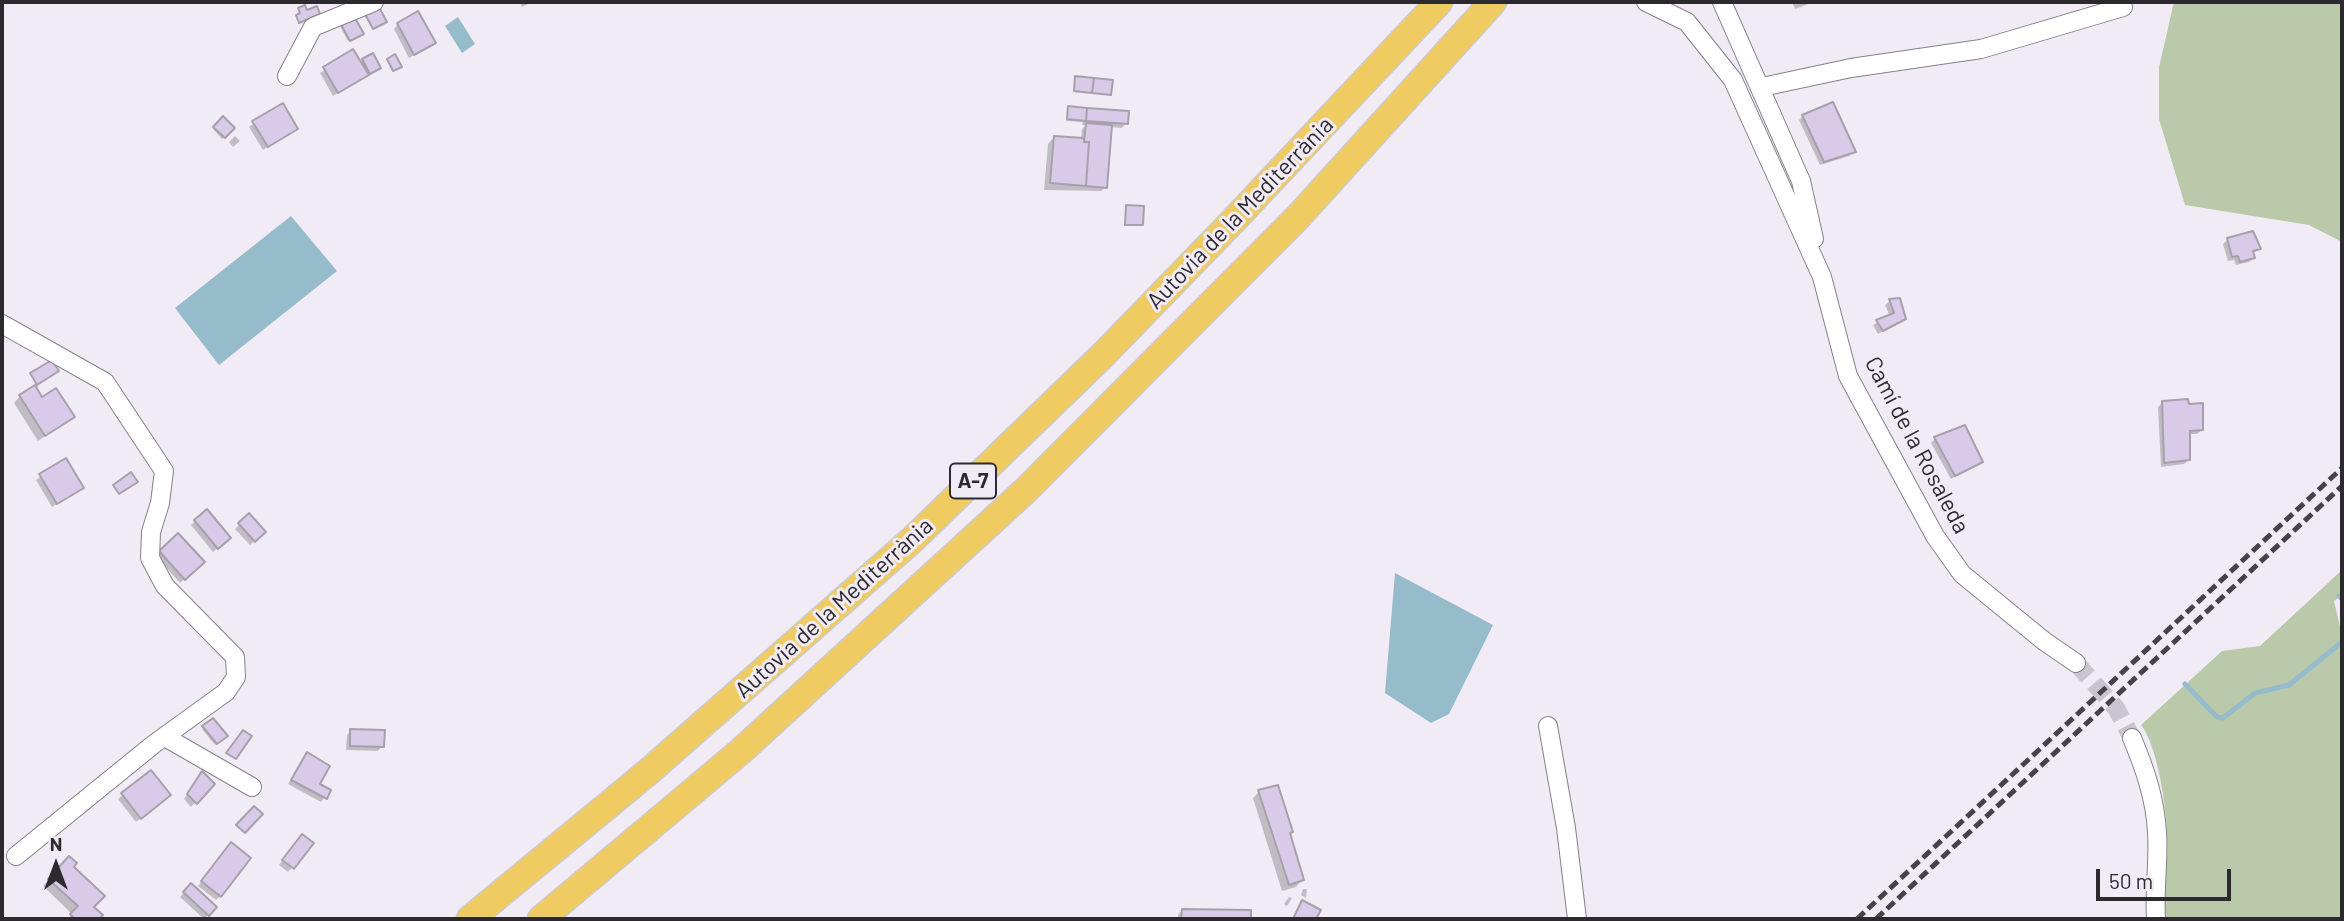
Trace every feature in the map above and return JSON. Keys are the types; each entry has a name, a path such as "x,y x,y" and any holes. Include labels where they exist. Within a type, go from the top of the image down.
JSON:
{"highway":[{"name":"Autovia de la Mediterrània","path":"470,919 647,773 911,541 1104,354 1243,211 1438,2"},
{"name":"Autovia de la Mediterrània","path":"541,919 741,751 1026,490 1297,218 1493,2"}],"street":[{"path":"286,76 313,27 374,2"},
{"name":"Camí de la Rosaleda","path":"1646,2 1687,22 1733,80 1822,276 1847,376 1935,536 1962,574 2044,641 2076,663"},
{"path":"1722,2 1762,87 1801,181 1822,276"},
{"path":"1762,87 1851,68 1981,49 2123,7"},
{"path":"2,324 105,382 164,471 160,503 150,532 150,558 165,586 234,657 236,677 226,692 16,856"},
{"path":"1548,726 1566,828 1577,919"},
{"path":"165,737 252,787"},
{"path":"2132,738 2146,770 2154,803 2157,835 2154,901 2156,919"}],"green space":[{"path":"2174,2 2342,2 2342,242 2309,225 2185,205 2159,119 2159,67"},
{"path":"2342,570 2342,595 2334,601 2342,635 2342,919 2160,919 2168,845 2165,809 2154,752 2141,725 2222,651 2260,646"}],"water":[{"path":"458,17 475,44 462,53 445,26"},
{"path":"291,216 337,271 219,365 175,308"},
{"path":"1395,573 1493,625 1449,714 1431,723 1385,693"}],"building":[{"path":"305,5 307,10 317,6 320,14 299,23 296,15 300,13 298,8"},
{"path":"379,7 387,22 373,29 365,14"},
{"path":"418,11 436,43 414,55 397,23"},
{"path":"354,16 364,34 350,41 340,23"},
{"path":"353,49 369,75 338,93 323,67"},
{"path":"373,53 381,68 370,74 362,59"},
{"path":"395,54 402,67 393,71 387,59"},
{"path":"1075,76 1094,78 1092,93 1074,91"},
{"path":"1094,78 1113,80 1111,95 1092,93"},
{"path":"1833,102 1856,152 1824,162 1802,115"},
{"path":"283,103 298,129 268,147 252,121"},
{"path":"1068,106 1087,108 1086,121 1067,119"},
{"path":"1087,108 1129,111 1128,124 1086,121"},
{"path":"223,116 235,128 225,138 213,127"},
{"path":"1086,123 1112,125 1107,188 1086,186 1089,142 1084,142"},
{"path":"1054,136 1084,138 1084,142 1089,142 1086,186 1050,183"},
{"path":"1126,205 1144,206 1143,225 1125,225"},
{"path":"2253,231 2261,249 2253,251 2255,258 2240,262 2238,256 2232,257 2227,238"},
{"path":"1900,298 1906,319 1883,331 1876,320 1894,313 1889,299"},
{"path":"52,360 59,371 37,385 30,373"},
{"path":"35,385 42,397 56,388 75,417 45,436 19,395"},
{"path":"2188,399 2189,404 2203,403 2203,430 2190,431 2190,460 2164,463 2162,401"},
{"path":"1965,425 1983,462 1955,476 1934,437"},
{"path":"66,458 84,488 57,504 39,474"},
{"path":"131,472 138,482 119,494 113,485"},
{"path":"207,509 231,538 218,549 194,520"},
{"path":"249,513 266,532 255,542 238,523"},
{"path":"178,533 205,562 185,580 159,551"},
{"path":"213,718 228,736 217,744 202,726"},
{"path":"350,729 385,730 384,747 350,746"},
{"path":"243,730 252,736 236,759 226,753"},
{"path":"307,752 330,766 320,784 331,790 327,799 291,780"},
{"path":"151,770 171,795 141,819 121,793"},
{"path":"202,771 215,784 197,804 187,794"},
{"path":"1278,785 1304,880 1289,885 1258,790"},
{"path":"254,806 263,814 245,833 236,825"},
{"path":"302,834 314,843 294,869 282,860"},
{"path":"231,842 251,858 221,897 201,881"},
{"path":"69,856 77,863 74,867 105,896 94,907 103,915 99,919 75,919 70,914 78,906 48,879"},
{"path":"191,883 217,907 209,916 183,892"},
{"path":"1302,900 1321,910 1316,919 1293,919"},
{"path":"1182,909 1251,910 1251,919 1181,919"}],"waterway":[{"path":"2339,596 2342,599"},
{"path":"2185,684 2217,717 2223,718 2255,693 2289,685 2342,642"}],"tunnel":[{"path":"2076,663 2116,708 2132,738"}],"railway":[{"path":"1857,919 2342,468"},
{"path":"1876,919 2342,486"}]}
